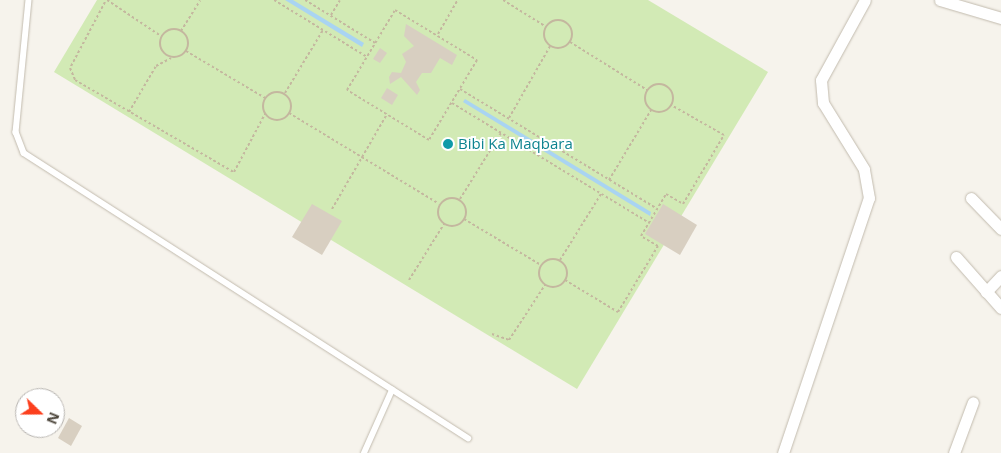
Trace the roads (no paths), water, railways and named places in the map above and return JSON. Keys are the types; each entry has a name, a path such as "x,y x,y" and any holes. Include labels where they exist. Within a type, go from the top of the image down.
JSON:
{"street":[{"path":"783,453 869,198 864,169 823,103 821,80 865,0"},
{"path":"940,0 1001,18"},
{"path":"971,198 1001,228"},
{"path":"956,257 1001,308"},
{"path":"986,292 1001,276"},
{"path":"954,453 974,402"}],"lane":[{"path":"29,0 16,132 24,153 468,438"},
{"path":"364,453 392,390"}],"water":[{"path":"285,0 293,0 364,43 362,47"},
{"path":"465,99 651,212 650,216 463,102"}],"place":[{"name":"Bibi Ka Maqbara","path":"448,144"}]}
